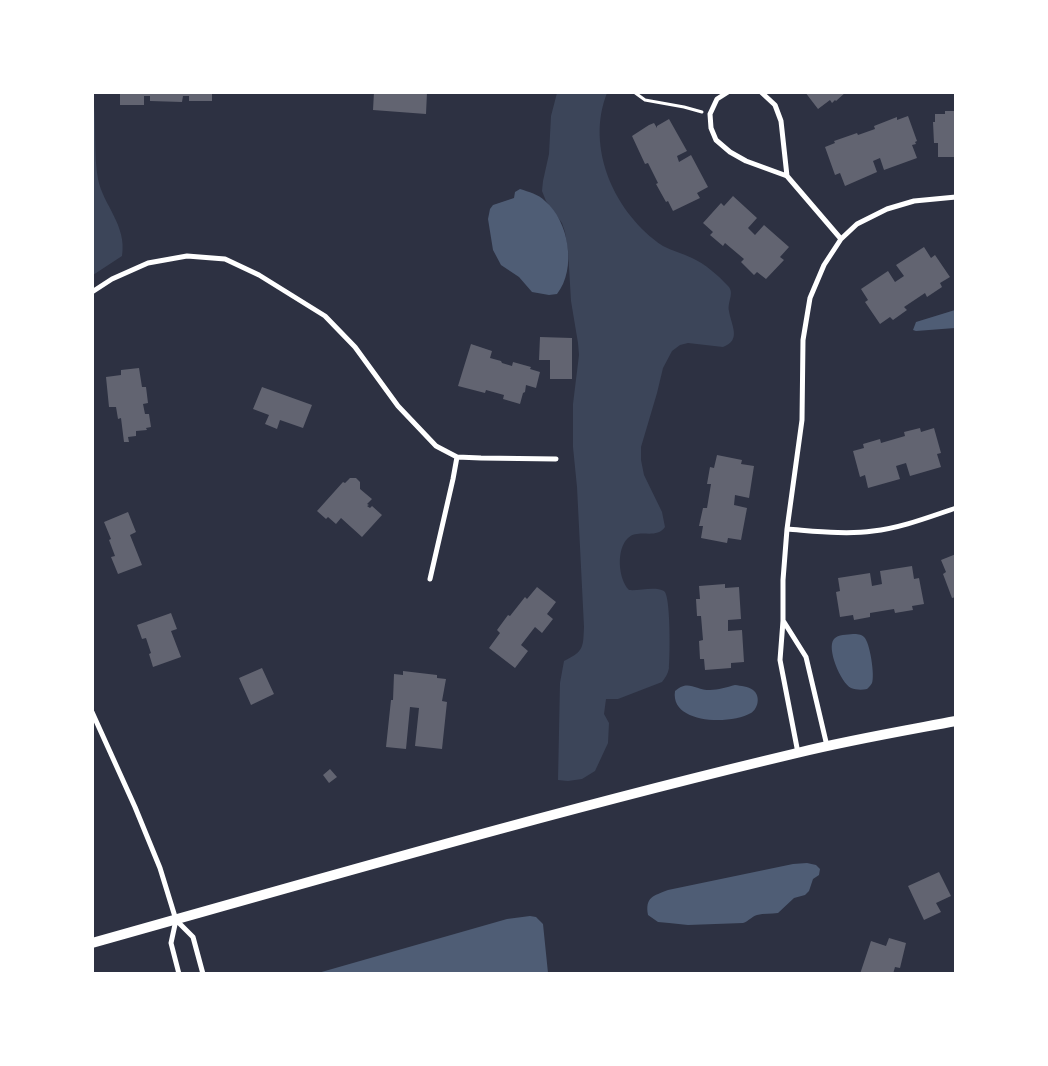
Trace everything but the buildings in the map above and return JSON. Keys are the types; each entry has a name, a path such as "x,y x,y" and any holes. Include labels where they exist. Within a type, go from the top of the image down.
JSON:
{"main road":[{"path":"92,943 387,859 798,753 956,721"}],"street":[{"path":"728,92 717,99 710,114 711,128 716,140 730,152 746,161 787,176 841,239"},
{"path":"761,92 775,105 781,121 787,176"},
{"path":"798,753 780,660 784,621 783,580 787,529 802,420 804,340 810,298 824,265 841,239 857,224 887,209 914,201 956,197"},
{"path":"92,292 112,279 148,263 187,256 225,259 267,280 325,316 355,347 398,406 436,446 457,457 556,459"},
{"path":"430,579 457,457"},
{"path":"787,529 819,532 872,531 914,522 956,508"},
{"path":"784,621 806,657 827,746"},
{"path":"92,712 135,806 160,868 176,920 193,937 203,974"},
{"path":"176,920 171,943 179,974"}],"path":[{"path":"634,92 645,100 710,114"}],"shaded area":[{"path":"557,93 607,93 601,114 600,136 602,157 618,198 646,232 663,246 702,263 728,286 731,292 729,311 734,332 732,340 723,347 688,343 680,345 672,351 663,368 641,447 644,475 662,512 665,527 657,533 637,534 628,538 622,549 620,564 625,585 629,590 656,589 664,591 666,595 670,628 668,672 662,682 618,699 606,699 604,714 609,723 608,743 595,771 582,779 568,781 558,780 560,683 564,661 579,651 583,644 584,627 577,487 573,447 573,404 579,355 578,343 571,301 565,232 562,223 546,201 542,191 549,154 551,116"},
{"path":"92,102 94,105 98,179 118,225 123,245 122,256 93,275"},
{"path":"520,189 536,195 545,201 560,220 565,233 568,246 567,272 557,294 549,295 532,292 519,277 501,265 493,250 488,219 490,209 493,205 514,198 515,192"},
{"path":"955,310 955,328 913,330 916,322"},
{"path":"853,634 864,637 870,652 873,679 872,684 867,689 855,689 847,685 839,673 833,657 832,643 834,639 840,635"},
{"path":"688,685 710,690 735,685 751,689 758,699 757,706 753,711 742,717 716,720 703,719 691,716 682,710 676,702 675,691 684,686"},
{"path":"807,863 816,865 820,869 819,875 813,879 809,891 805,895 794,898 778,913 757,915 743,923 688,925 658,922 648,915 647,909 651,898 668,890 793,864"},
{"path":"536,917 543,924 548,973 318,973 507,919"}]}
